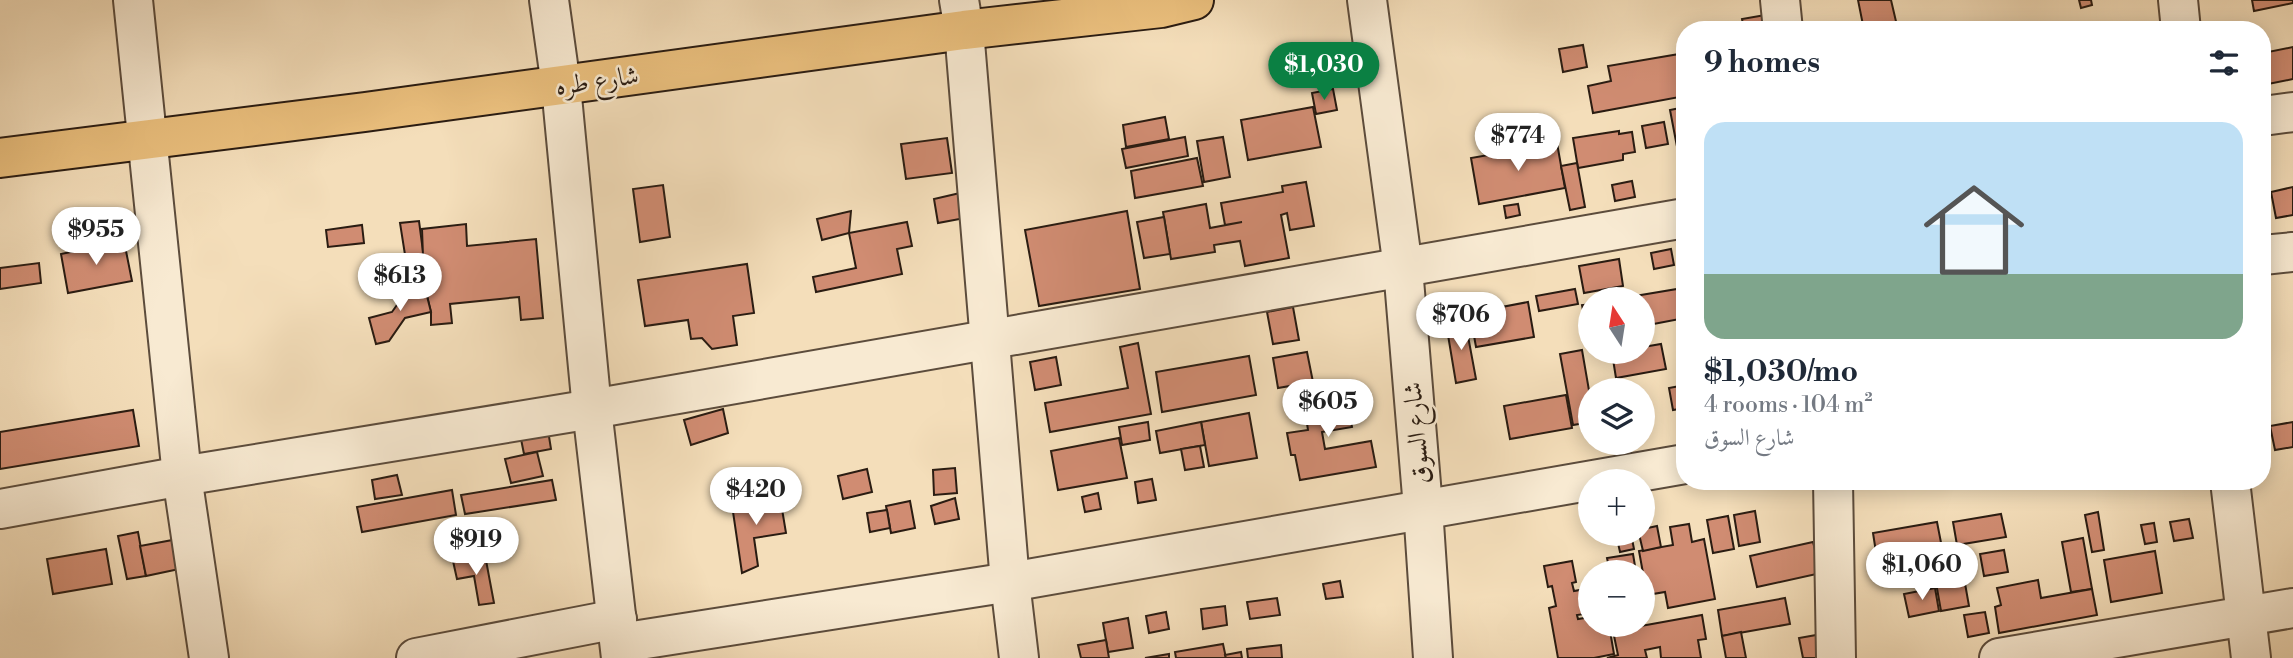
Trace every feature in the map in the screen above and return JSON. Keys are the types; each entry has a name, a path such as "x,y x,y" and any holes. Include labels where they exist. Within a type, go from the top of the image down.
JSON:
{"main road":[{"name":"شارع طره","path":"0,158 561,86 962,15 1161,8 1194,0"}],"street":[{"path":"133,0 182,476 209,658"},
{"path":"549,0 561,86 592,409 619,640"},
{"name":"شارع السوق","path":"1367,0 1403,268 1433,658"},
{"path":"1780,0 1782,21"},
{"path":"2178,0 2180,21"},
{"path":"962,15 1010,582 1019,658"},
{"path":"2271,115 2293,112"},
{"path":"0,509 182,476 592,409 1676,220"},
{"path":"2271,254 2293,252"},
{"path":"416,658 619,640 1010,582 1676,466"},
{"path":"1833,490 1836,658"},
{"path":"2231,490 2251,658"},
{"path":"1999,658 2293,608"}],"building":[{"path":"1858,0 1891,0 1896,21 1862,21"},
{"path":"2079,0 2091,0 2092,5 2081,8"},
{"path":"2252,0 2293,0 2293,3 2254,11"},
{"path":"1777,13 1778,21 1742,21"},
{"path":"1583,45 1587,67 1563,72 1559,49"},
{"path":"2293,47 2293,79 2271,83 2271,51"},
{"path":"1676,55 1676,98 1593,113 1588,86 1611,81 1608,66"},
{"path":"1333,89 1337,110 1316,114 1312,93"},
{"path":"1313,107 1321,147 1248,160 1241,120"},
{"path":"1676,109 1676,141 1670,110"},
{"path":"1165,117 1169,139 1126,147 1123,125"},
{"path":"1664,122 1668,144 1646,148 1642,126"},
{"path":"1619,131 1619,134 1632,132 1635,152 1623,154 1623,160 1578,168 1573,138"},
{"path":"1185,137 1188,156 1126,168 1122,149"},
{"path":"1223,137 1230,177 1204,182 1197,141"},
{"path":"947,138 952,173 906,179 901,144"},
{"path":"1557,143 1565,188 1479,204 1471,158"},
{"path":"1197,158 1203,186 1135,198 1131,171"},
{"path":"1577,163 1585,207 1570,210 1561,166"},
{"path":"1632,181 1635,197 1615,201 1612,185"},
{"path":"1306,182 1314,226 1290,230 1287,213 1281,215 1289,258 1245,266 1240,241 1214,245 1215,252 1171,259 1163,212 1206,204 1210,228 1242,222 1225,225 1221,203 1283,192 1282,186"},
{"path":"663,185 670,237 640,242 633,189"},
{"path":"2293,187 2293,215 2276,218 2271,192"},
{"path":"960,193 965,218 938,223 934,199"},
{"path":"1518,204 1520,215 1506,218 1504,206"},
{"path":"851,211 849,233 822,240 817,219"},
{"path":"1127,211 1140,289 1039,306 1025,230"},
{"path":"1164,217 1170,254 1144,258 1137,222"},
{"path":"419,221 424,259 406,261 400,223"},
{"path":"907,222 912,246 897,249 902,274 816,292 813,277 856,268 849,233"},
{"path":"466,224 467,246 536,239 543,318 521,320 519,297 450,304 452,323 431,325 431,312 424,284 422,229"},
{"path":"362,225 364,243 328,247 326,230"},
{"path":"124,241 132,281 68,293 61,254"},
{"path":"1671,249 1674,265 1654,269 1651,253"},
{"path":"1619,259 1623,286 1583,287 1579,266"},
{"path":"39,263 41,283 0,289 0,268"},
{"path":"747,264 754,313 733,316 737,345 712,349 702,338 691,339 688,320 645,326 638,280"},
{"path":"424,284 431,312 405,318 389,341 376,344 369,318 392,312 399,302 397,291"},
{"path":"1575,289 1578,304 1539,311 1536,296"},
{"path":"1676,289 1676,320 1656,324 1656,292"},
{"path":"1528,302 1534,337 1476,347 1470,313"},
{"path":"1293,307 1299,340 1273,344 1267,312"},
{"path":"1465,320 1476,379 1456,383 1446,323"},
{"path":"1138,343 1151,414 1050,432 1045,403 1128,388 1120,347"},
{"path":"1661,344 1666,369 1616,378 1614,364 1656,364 1656,345"},
{"path":"1578,351 1578,364 1584,364 1587,378 1578,378 1578,424 1573,425 1560,354"},
{"path":"1307,352 1313,382 1278,388 1273,358"},
{"path":"1249,356 1256,395 1162,412 1156,372"},
{"path":"1056,357 1061,385 1035,390 1030,362"},
{"path":"1676,387 1676,410 1673,410 1669,388"},
{"path":"1345,389 1352,427 1322,432 1325,449 1371,441 1376,467 1300,480 1287,433 1308,430 1303,397"},
{"path":"1566,395 1572,428 1510,439 1504,406"},
{"path":"723,409 728,433 691,445 684,420"},
{"path":"133,410 139,446 0,469 0,432"},
{"path":"1249,413 1257,458 1209,466 1201,422"},
{"path":"1148,422 1150,440 1122,445 1119,427"},
{"path":"1201,422 1205,445 1160,453 1156,431"},
{"path":"2293,422 2293,447 2275,450 2271,426"},
{"path":"547,424 551,449 524,454 519,429"},
{"path":"1119,438 1127,478 1058,490 1051,451"},
{"path":"1200,446 1204,467 1185,470 1181,449"},
{"path":"537,452 543,476 511,483 505,459"},
{"path":"955,468 957,493 934,495 933,470"},
{"path":"867,469 872,492 843,499 838,476"},
{"path":"397,475 402,495 375,499 372,480"},
{"path":"1152,479 1156,500 1138,503 1135,482"},
{"path":"552,480 556,500 465,514 461,495"},
{"path":"452,490 456,515 362,532 357,507"},
{"path":"1098,493 1101,509 1085,512 1082,497"},
{"path":"780,497 786,533 754,538 758,566 742,573 732,505"},
{"path":"955,498 959,519 935,524 931,506"},
{"path":"910,501 915,528 891,533 886,506"},
{"path":"887,510 890,528 870,532 867,513"},
{"path":"1755,511 1760,542 1739,546 1734,515"},
{"path":"2098,512 2104,550 2092,552 2085,515"},
{"path":"2001,514 2006,537 1957,545 1953,522"},
{"path":"1728,516 1734,549 1713,553 1707,520"},
{"path":"2189,519 2193,538 2174,541 2170,522"},
{"path":"1937,522 1943,553 1878,565 1873,533"},
{"path":"2154,523 2157,542 2145,544 2141,525"},
{"path":"1689,524 1692,542 1704,539 1715,599 1668,608 1665,592 1655,594 1655,560 1641,560 1639,551 1673,545 1670,527"},
{"path":"1655,526 1661,547 1643,551 1642,546 1655,546"},
{"path":"138,532 146,576 127,579 118,536"},
{"path":"2083,538 2092,589 2071,592 2062,542"},
{"path":"178,539 184,568 146,576 140,546"},
{"path":"1813,542 1821,573 1757,587 1750,556"},
{"path":"1619,546 1633,546 1634,549 1620,552"},
{"path":"106,549 112,584 53,594 47,559"},
{"path":"2004,550 2008,572 1984,576 1980,554"},
{"path":"2155,551 2162,593 2111,602 2104,560"},
{"path":"1633,554 1634,560 1607,560"},
{"path":"485,555 494,603 479,605 474,576 457,579 453,561"},
{"path":"1572,561 1576,582 1572,583 1574,591 1578,590 1578,637 1611,637 1614,654 1594,658 1558,658 1549,608 1556,606 1552,586 1548,587 1544,566"},
{"path":"1961,561 1969,606 1941,611 1933,566"},
{"path":"2038,580 2041,598 2092,589 2097,615 1999,633 1995,607 2001,605 1997,588"},
{"path":"1340,581 1343,597 1326,599 1323,584"},
{"path":"1935,588 1939,611 1909,617 1904,594"},
{"path":"1277,598 1280,615 1250,619 1247,602"},
{"path":"1785,598 1790,624 1722,636 1718,610"},
{"path":"1225,606 1227,625 1203,629 1201,609"},
{"path":"1166,612 1169,629 1149,633 1146,616"},
{"path":"1985,612 1989,633 1968,637 1964,615"},
{"path":"1702,615 1706,639 1698,640 1701,658 1661,658 1660,647 1645,650 1647,658 1607,658 1618,655 1614,637 1655,637 1655,623"},
{"path":"1128,618 1133,648 1108,652 1103,623"},
{"path":"1741,632 1746,658 1726,658 1722,636"},
{"path":"1822,634 1827,658 1803,658 1799,638"},
{"path":"1106,640 1109,658 1081,658 1078,645"},
{"path":"1223,644 1226,658 1176,658 1175,652"},
{"path":"1281,645 1282,658 1248,658 1247,649"},
{"path":"1241,652 1242,658 1226,658 1225,655"},
{"path":"1169,654 1169,658 1145,658"}]}
